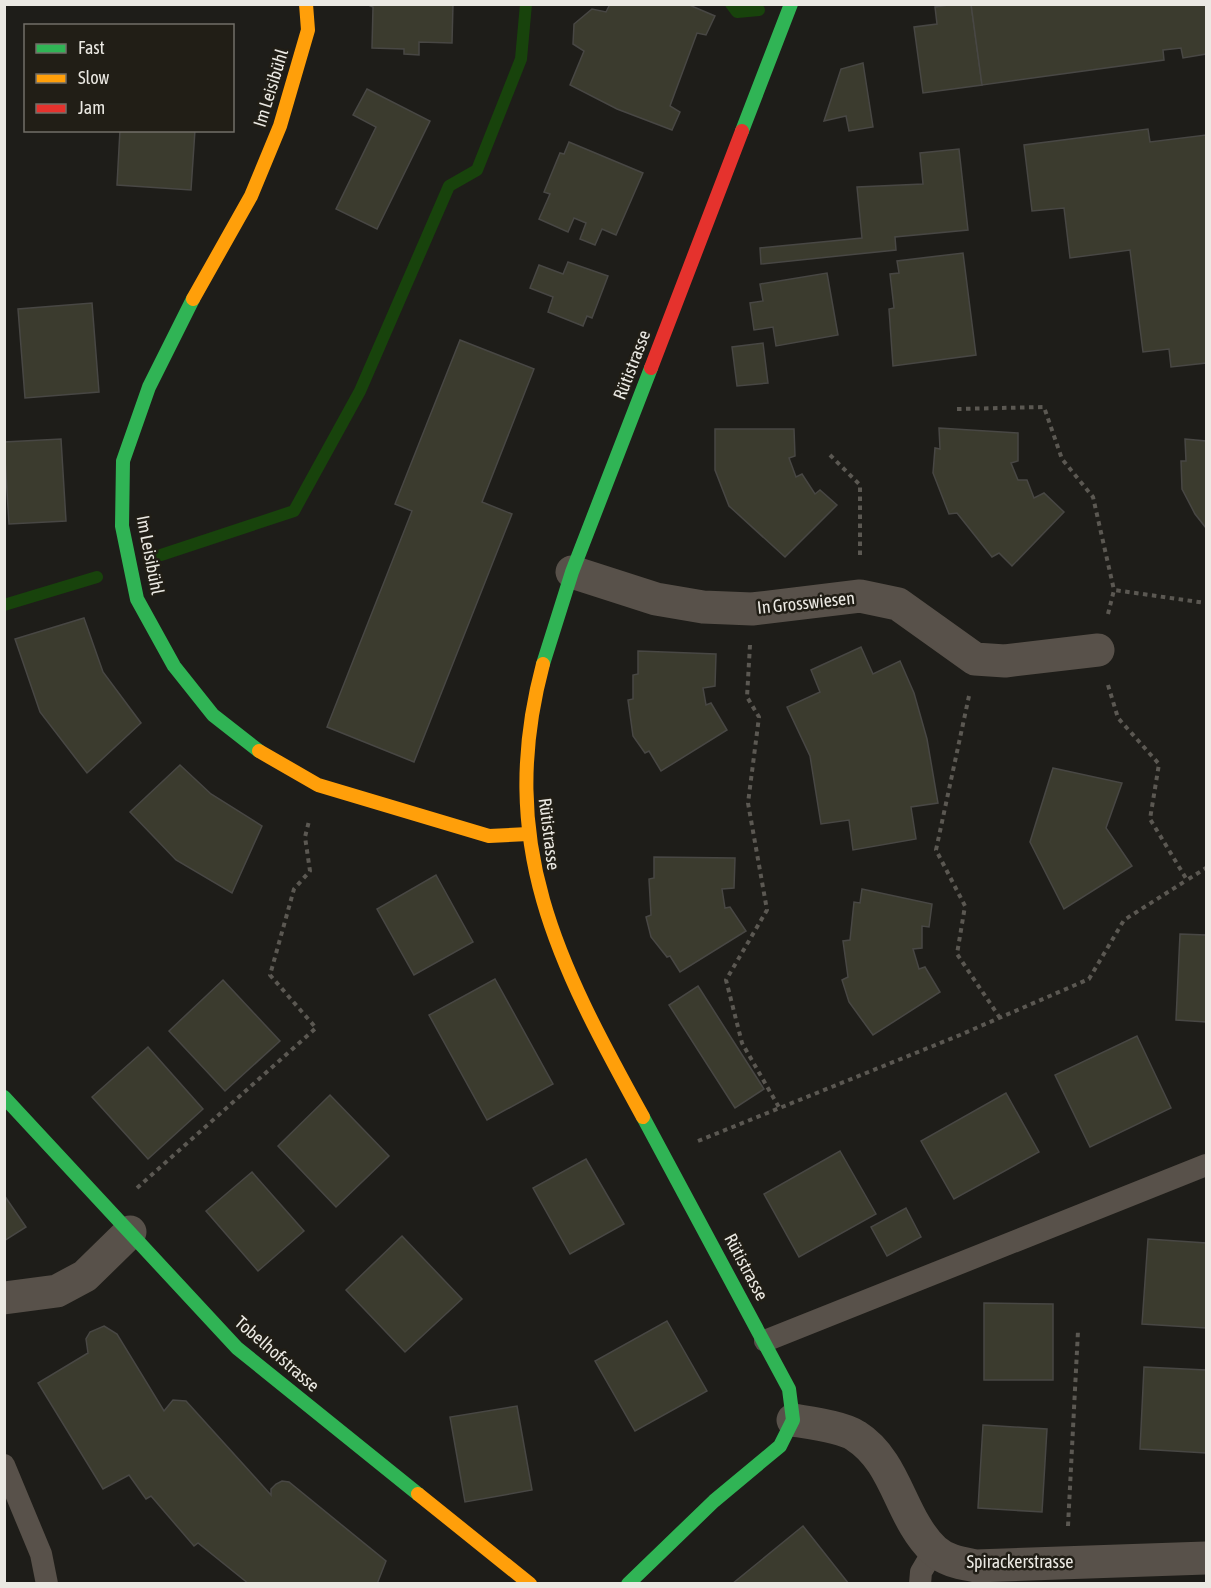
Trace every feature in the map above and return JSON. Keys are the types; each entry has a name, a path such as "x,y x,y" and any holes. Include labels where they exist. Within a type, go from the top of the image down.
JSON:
{"street":[{"name":"Im Leisibühl","path":"306,4 308,30 280,126 251,196 181,321 149,387 123,461 122,526 137,599 174,666 213,715 269,759 318,785 489,836 528,834"},
{"name":"Rütistrasse","path":"791,4 546,646 530,720 525,780 528,834 541,900 558,949 593,1025 765,1341 789,1389 794,1420"},
{"name":"In Grosswiesen","path":"572,573 656,599 703,607 752,609 860,596 898,604 975,659 1005,661 1098,650"},
{"name":"Tobelhofstrasse","path":"4,1097 237,1348 530,1584"},
{"path":"4,1298 57,1292 85,1276 120,1222"},
{"path":"628,1584 714,1501 780,1446 794,1420 855,1435 864,1443 881,1459 922,1534 934,1550"},
{"name":"Spirackerstrasse","path":"934,1550 952,1561 976,1566 1206,1558"}],"lane":[{"path":"765,1341 1206,1165"},
{"path":"4,1465 42,1554 47,1584"},
{"path":"920,1584 921,1572 934,1550"}],"path":[{"path":"957,408 1044,407 1062,459 1093,497 1114,590 1098,650 1118,718 1159,764 1150,819 1187,880"},
{"path":"830,455 860,484 860,596"},
{"path":"1114,590 1206,603"},
{"path":"752,609 747,697 759,717 748,803 767,910 726,980 742,1042 780,1109"},
{"path":"962,733 936,850 965,906 957,954 1000,1018"},
{"path":"120,1222 316,1028 270,975 294,889 310,871 305,837 318,785"},
{"path":"663,1155 780,1109 1089,979 1124,920 1206,868"},
{"path":"1066,1563 1078,1331"}],"building":[{"path":"366,4 453,4 452,43 419,42 419,55 404,54 404,49 372,48 373,7"},
{"path":"610,4 687,4 715,16 706,35 697,33 670,106 680,112 672,130 617,109 570,85 584,51 573,44 574,24 592,9 606,12"},
{"path":"971,4 982,85 923,93 914,27 937,24 935,7"},
{"path":"971,4 1206,4 1206,54 1183,58 1181,48 1163,50 1164,60 982,85"},
{"path":"863,63 873,127 849,131 846,116 824,121 841,69"},
{"path":"367,89 430,121 377,229 336,209 376,127 353,115"},
{"path":"1148,129 1150,142 1206,135 1206,363 1171,367 1169,349 1143,352 1130,250 1070,258 1064,208 1032,211 1024,145"},
{"path":"120,132 195,132 191,190 117,185"},
{"path":"569,142 643,173 616,235 602,229 595,245 580,239 586,223 574,218 568,232 539,219 550,194 544,192 560,153 564,154"},
{"path":"959,149 968,230 895,237 896,250 761,264 760,248 862,238 857,187 923,184 920,153"},
{"path":"963,253 976,355 893,366 889,309 894,308 890,274 899,273 897,261"},
{"path":"568,262 608,276 592,318 587,316 583,326 548,312 553,297 530,288 539,265 563,274"},
{"path":"827,273 838,335 776,346 773,327 754,330 750,303 763,301 760,284"},
{"path":"92,303 99,392 25,398 18,309"},
{"path":"460,340 534,369 482,502 512,514 414,762 327,727 412,511 395,504"},
{"path":"763,343 768,383 737,386 732,347"},
{"path":"939,428 1018,433 1018,461 1011,463 1018,480 1027,480 1034,498 1044,493 1064,512 1012,566 999,553 992,557 957,513 949,514 933,473 935,448 940,449"},
{"path":"715,429 794,429 795,456 789,458 796,477 802,474 815,494 820,490 837,505 785,557 729,506 715,470"},
{"path":"61,439 66,521 9,524 4,442"},
{"path":"1185,439 1206,441 1206,528 1195,514 1182,489 1181,461 1186,461"},
{"path":"84,618 103,672 141,723 87,773 40,712 15,639"},
{"path":"861,647 873,674 900,661 914,693 927,739 938,803 911,807 916,839 853,850 849,820 821,824 810,756 787,707 820,692 811,670"},
{"path":"638,651 716,654 715,686 703,688 706,705 711,703 727,730 661,771 649,751 645,753 633,736 628,700 633,699 633,675 638,674"},
{"path":"180,765 211,794 262,826 232,893 176,860 130,812"},
{"path":"1053,768 1122,783 1106,828 1132,866 1064,909 1030,842"},
{"path":"654,857 735,858 734,888 722,889 725,908 730,907 746,931 680,972 670,956 667,957 651,937 646,917 651,915 649,879 654,878"},
{"path":"436,875 473,942 414,975 377,909"},
{"path":"862,889 932,904 929,927 922,926 922,948 913,949 919,969 925,967 940,992 873,1035 849,1002 842,980 848,977 843,941 850,940 854,902 860,903"},
{"path":"1180,934 1206,935 1206,1022 1176,1020"},
{"path":"495,979 553,1084 487,1120 429,1015"},
{"path":"223,980 280,1041 225,1091 169,1031"},
{"path":"698,986 764,1089 735,1108 669,1005"},
{"path":"1137,1036 1171,1108 1090,1147 1055,1075"},
{"path":"148,1047 203,1109 148,1159 92,1097"},
{"path":"1006,1093 1039,1152 954,1199 921,1141"},
{"path":"330,1095 389,1156 336,1207 278,1146"},
{"path":"840,1151 876,1214 799,1257 764,1194"},
{"path":"586,1159 624,1224 570,1254 533,1188"},
{"path":"252,1172 304,1231 258,1271 206,1211"},
{"path":"4,1195 26,1227 4,1241"},
{"path":"906,1208 921,1237 887,1256 871,1227"},
{"path":"402,1236 462,1299 405,1352 346,1290"},
{"path":"1148,1239 1206,1243 1206,1328 1142,1324"},
{"path":"984,1303 1053,1304 1053,1380 984,1380"},
{"path":"667,1321 707,1391 635,1431 595,1361"},
{"path":"104,1326 117,1334 164,1411 173,1400 186,1401 271,1495 271,1489 276,1484 282,1481 289,1482 386,1561 377,1584 249,1584 198,1543 194,1546 151,1496 146,1499 129,1475 103,1489 38,1383 88,1353 86,1339 90,1332"},
{"path":"1144,1367 1206,1370 1206,1453 1140,1449"},
{"path":"517,1406 532,1490 465,1502 450,1417"},
{"path":"983,1425 1047,1429 1042,1512 978,1508"},
{"path":"803,1526 849,1584 732,1584"}],"waterway":[{"path":"161,555 294,511 360,391 449,186 477,170 521,59 526,4"},
{"path":"731,4 737,12 759,10"},
{"path":"4,605 97,577"}],"traffic: fast":[{"path":"742,131 791,4"},
{"path":"193,299 149,387 123,461 122,526 137,599 174,666 213,715 259,751"},
{"path":"543,664 572,572 651,368"},
{"path":"4,1097 237,1348 418,1494"},
{"path":"628,1584 714,1501 780,1446 793,1420 789,1389 643,1117"}],"traffic: slow":[{"path":"193,299 251,196 280,126 308,30 306,4"},
{"path":"543,664 530,729 526,789 531,846 543,900 561,953 585,1007 643,1117"},
{"path":"259,751 318,785 489,836 528,834"},
{"path":"418,1494 530,1584"}],"traffic: jam":[{"path":"651,368 742,131"}]}
